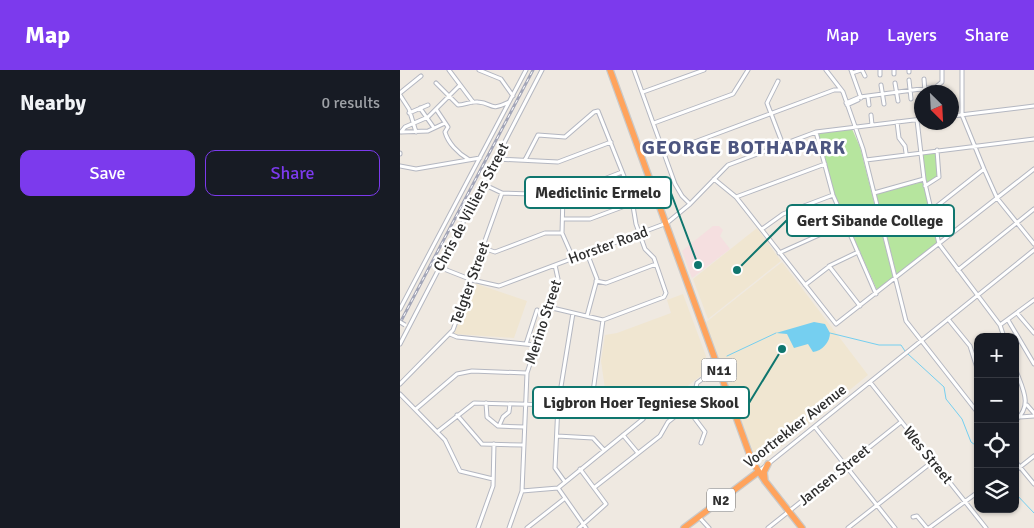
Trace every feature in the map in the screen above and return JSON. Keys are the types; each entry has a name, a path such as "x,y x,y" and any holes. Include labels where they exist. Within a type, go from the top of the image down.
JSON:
{"highway":[{"name":"N11","path":"610,70 753,461 758,472 802,528"},
{"path":"753,461 760,465 768,464 764,472 766,482 749,479 753,461"},
{"name":"Voortrekker Avenue","path":"684,528 758,472"}],"street":[{"path":"450,70 473,102"},
{"path":"479,70 501,79 512,96"},
{"path":"400,309 526,70"},
{"name":"Chris de Villiers Street","path":"400,344 407,326 542,70"},
{"path":"634,70 679,192 690,204"},
{"path":"642,92 704,70"},
{"path":"654,123 733,94 748,70"},
{"path":"826,70 840,90 866,160 906,321 973,407"},
{"path":"861,98 852,72 862,70 865,76"},
{"path":"880,70 880,75"},
{"path":"938,85 942,82 942,70"},
{"path":"962,70 962,114 984,169 997,198 1034,244"},
{"path":"416,132 408,107 400,94 421,76"},
{"path":"924,79 925,85"},
{"path":"909,80 911,99"},
{"path":"778,81 767,100 783,146"},
{"path":"436,83 458,105 473,102 498,107 510,102"},
{"path":"895,83 898,102"},
{"path":"881,84 884,104"},
{"path":"400,133 405,127 427,118 460,85"},
{"path":"665,153 834,90 840,90"},
{"path":"846,104 861,98 911,90"},
{"path":"867,97 869,105"},
{"path":"409,113 428,105"},
{"path":"959,115 1034,106"},
{"path":"420,108 434,128"},
{"path":"436,109 448,128 445,132 446,136 458,152 468,160"},
{"path":"524,160 538,135 565,137 594,112 598,111 633,203 635,220 645,249 652,256 656,264 666,292 665,296 603,320 548,307"},
{"path":"871,115 872,125"},
{"name":"Horster Road","path":"439,267 472,280 498,286 666,224 690,204 728,165 783,146 816,132 914,120"},
{"path":"897,122 899,138 906,147 906,153"},
{"path":"400,133 407,130 416,132 434,128 445,123"},
{"path":"918,130 925,186 939,244 1000,325 1003,333"},
{"path":"816,132 833,195 876,294"},
{"path":"866,160 906,153 1034,139"},
{"path":"496,159 558,162 611,142"},
{"path":"925,186 939,177 937,150"},
{"path":"400,166 416,169 480,158"},
{"path":"736,197 825,164"},
{"path":"714,179 736,197 835,324 840,323 1034,168"},
{"path":"931,210 984,169"},
{"path":"483,184 502,193 563,195 622,172"},
{"path":"874,193 924,180"},
{"name":"Telgter Street","path":"400,384 450,334 472,280 502,193"},
{"path":"563,195 562,233 573,258"},
{"path":"762,229 783,214 833,195"},
{"path":"563,219 590,219 633,203"},
{"path":"958,270 1034,209"},
{"path":"779,253 846,223"},
{"path":"483,248 495,252 547,232 562,233"},
{"name":"Voortrekker Avenue","path":"758,472 1034,250"},
{"path":"805,285 829,266 858,252"},
{"path":"587,253 596,281 587,316"},
{"path":"596,281 606,283 656,264"},
{"name":"Merino Street","path":"509,528 522,491 527,373 558,277 555,265"},
{"path":"829,266 860,306"},
{"path":"1000,325 1034,300"},
{"path":"526,344 537,310"},
{"path":"566,482 556,470 558,405 573,313"},
{"path":"1017,313 1034,333"},
{"path":"948,319 970,346 974,358"},
{"path":"590,406 603,320"},
{"path":"1008,320 1034,364"},
{"path":"400,322 407,326"},
{"path":"450,334 457,337 535,345"},
{"path":"595,487 658,437 668,422 687,408 693,400 697,383 718,367"},
{"path":"416,409 452,376 460,373 472,371 527,373"},
{"path":"1018,378 1027,405 1034,414 1020,417"},
{"name":"Wes Street","path":"870,382 986,528"},
{"path":"400,394 446,442 460,471 493,479"},
{"path":"486,403 488,418 499,426 524,427"},
{"path":"437,432 472,404 636,407 645,413 644,419 558,488 522,491"},
{"path":"499,426 503,417 509,412 510,404"},
{"path":"1020,417 1027,405"},
{"path":"687,408 705,431 705,437 701,443"},
{"path":"457,415 479,442 523,445"},
{"name":"Jansen Street","path":"768,528 901,422"},
{"path":"814,426 895,528"},
{"path":"623,435 638,453"},
{"path":"557,436 593,438 604,450"},
{"path":"478,528 490,495 493,479 494,444"},
{"path":"1034,456 1020,468 1034,484"},
{"path":"848,528 932,462"},
{"path":"579,528 585,526 606,505 595,487 580,469"},
{"path":"558,488 585,526"},
{"path":"914,518 917,516 928,528 974,495"},
{"path":"528,528 564,498"},
{"path":"699,516 709,528"}],"shaded area":[{"path":"713,226 719,226 723,230 720,236 730,249 692,278 682,251"},
{"path":"757,228 781,261 708,319 693,279"},
{"path":"782,262 868,375 763,461 755,457 705,323"},
{"path":"477,284 527,301 514,338 454,334 472,286"},
{"path":"683,294 706,356 707,371 658,409 644,391 605,389 601,361 605,335 617,333 671,313 667,300"}],"green space":[{"path":"852,129 860,147 893,277 877,290 835,196 818,135 822,132"},
{"path":"922,153 936,153 939,176 929,184 926,183"},
{"path":"923,183 937,243 897,276 876,194"}],"water":[{"path":"814,322 825,324 830,336 822,348 813,352 808,344 794,348 787,334 776,333"}],"waterway":[{"path":"727,356 776,333"},
{"path":"830,333 879,345 901,345 905,351"},
{"path":"908,354 944,387 946,399 962,419 971,442 974,444"},
{"path":"1019,497 1034,513"}],"railway":[{"path":"400,323 533,70"}],"place":[{"name":"Mediclinic Ermelo","path":"698,265"},
{"name":"Gert Sibande College","path":"737,270"},
{"name":"Ligbron Hoer Tegniese Skool","path":"782,349"}],"district":[{"name":"GEORGE BOTHAPARK","path":"744,147"}]}
